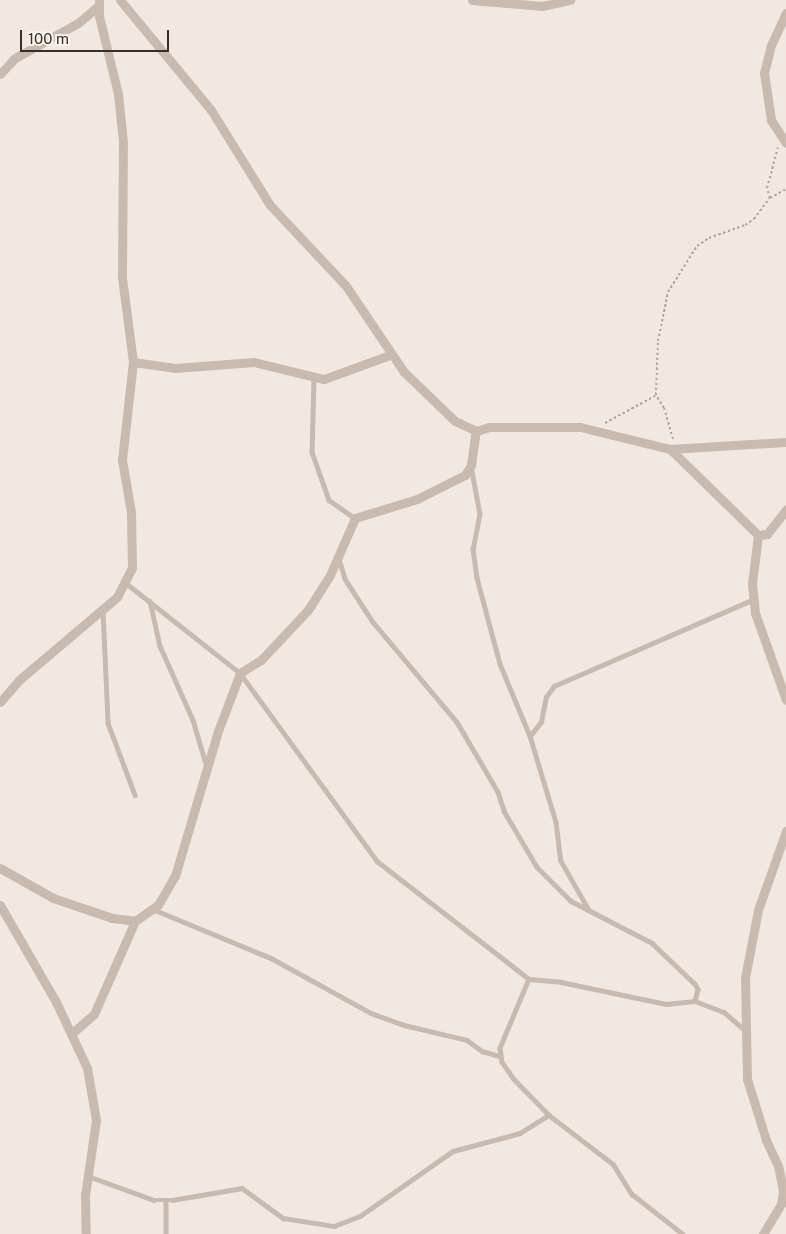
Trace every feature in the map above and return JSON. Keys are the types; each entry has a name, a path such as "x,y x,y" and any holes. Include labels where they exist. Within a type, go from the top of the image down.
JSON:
{"street":[{"path":"120,0 211,110 270,205 346,286 378,330 390,355 455,421 476,431 489,427 580,428 600,431 670,449 786,442"},
{"path":"472,0 542,6 570,0"},
{"path":"0,74 15,58 78,23 98,3"},
{"path":"0,702 19,680 103,611 126,583 132,568 132,533 122,444 132,362 122,277 123,142 113,63 98,3"},
{"path":"784,140 771,120 764,73 771,45 786,12"},
{"path":"132,362 175,368 254,362 324,380 390,355"},
{"path":"0,868 52,898 112,918 135,921 155,910 180,861 206,767 240,673 261,660 308,610 330,575 338,552 355,518 430,494 465,475 470,465 476,431"},
{"path":"670,449 758,535"},
{"path":"758,535 767,534 786,510"},
{"path":"758,535 753,568 754,600 758,625 786,700"},
{"path":"763,1234 781,1204 783,1191 778,1166 766,1140 747,1079 745,978 751,937 786,831"},
{"path":"0,905 71,1034 87,1068 95,1101 95,1139 88,1176 84,1214 86,1234"},
{"path":"71,1034 94,1014 135,921"}],"lane":[{"path":"314,378 312,452 330,500 355,518"},
{"path":"470,465 480,514 473,549 477,578 500,664 530,736 556,822 561,861 590,912"},
{"path":"338,552 345,578 373,622 457,722 528,854 561,893 590,912 652,943 695,984 698,989 695,1001"},
{"path":"126,583 240,673 377,861 529,979 561,982 666,1004 695,1001 724,1012 747,1033"},
{"path":"530,736 541,722 546,698 554,686 754,600"},
{"path":"150,601 160,646 196,727 206,767"},
{"path":"103,611 108,723 135,795"},
{"path":"155,910 271,958 371,1013 404,1025 467,1040 482,1051 500,1056"},
{"path":"529,979 506,1030 500,1056 512,1078 550,1115 613,1164 632,1194 683,1234"},
{"path":"88,1176 138,1195 166,1200 242,1188 283,1218 322,1225 340,1224 360,1216 453,1151 520,1133 550,1115"},
{"path":"166,1200 166,1234"}],"path":[{"path":"770,198 767,188 784,140"},
{"path":"670,449 673,440 671,427 656,395 662,318 668,292 687,258 709,238 754,219 770,198 786,189"},
{"path":"600,431 614,416 636,408 656,395"}]}
